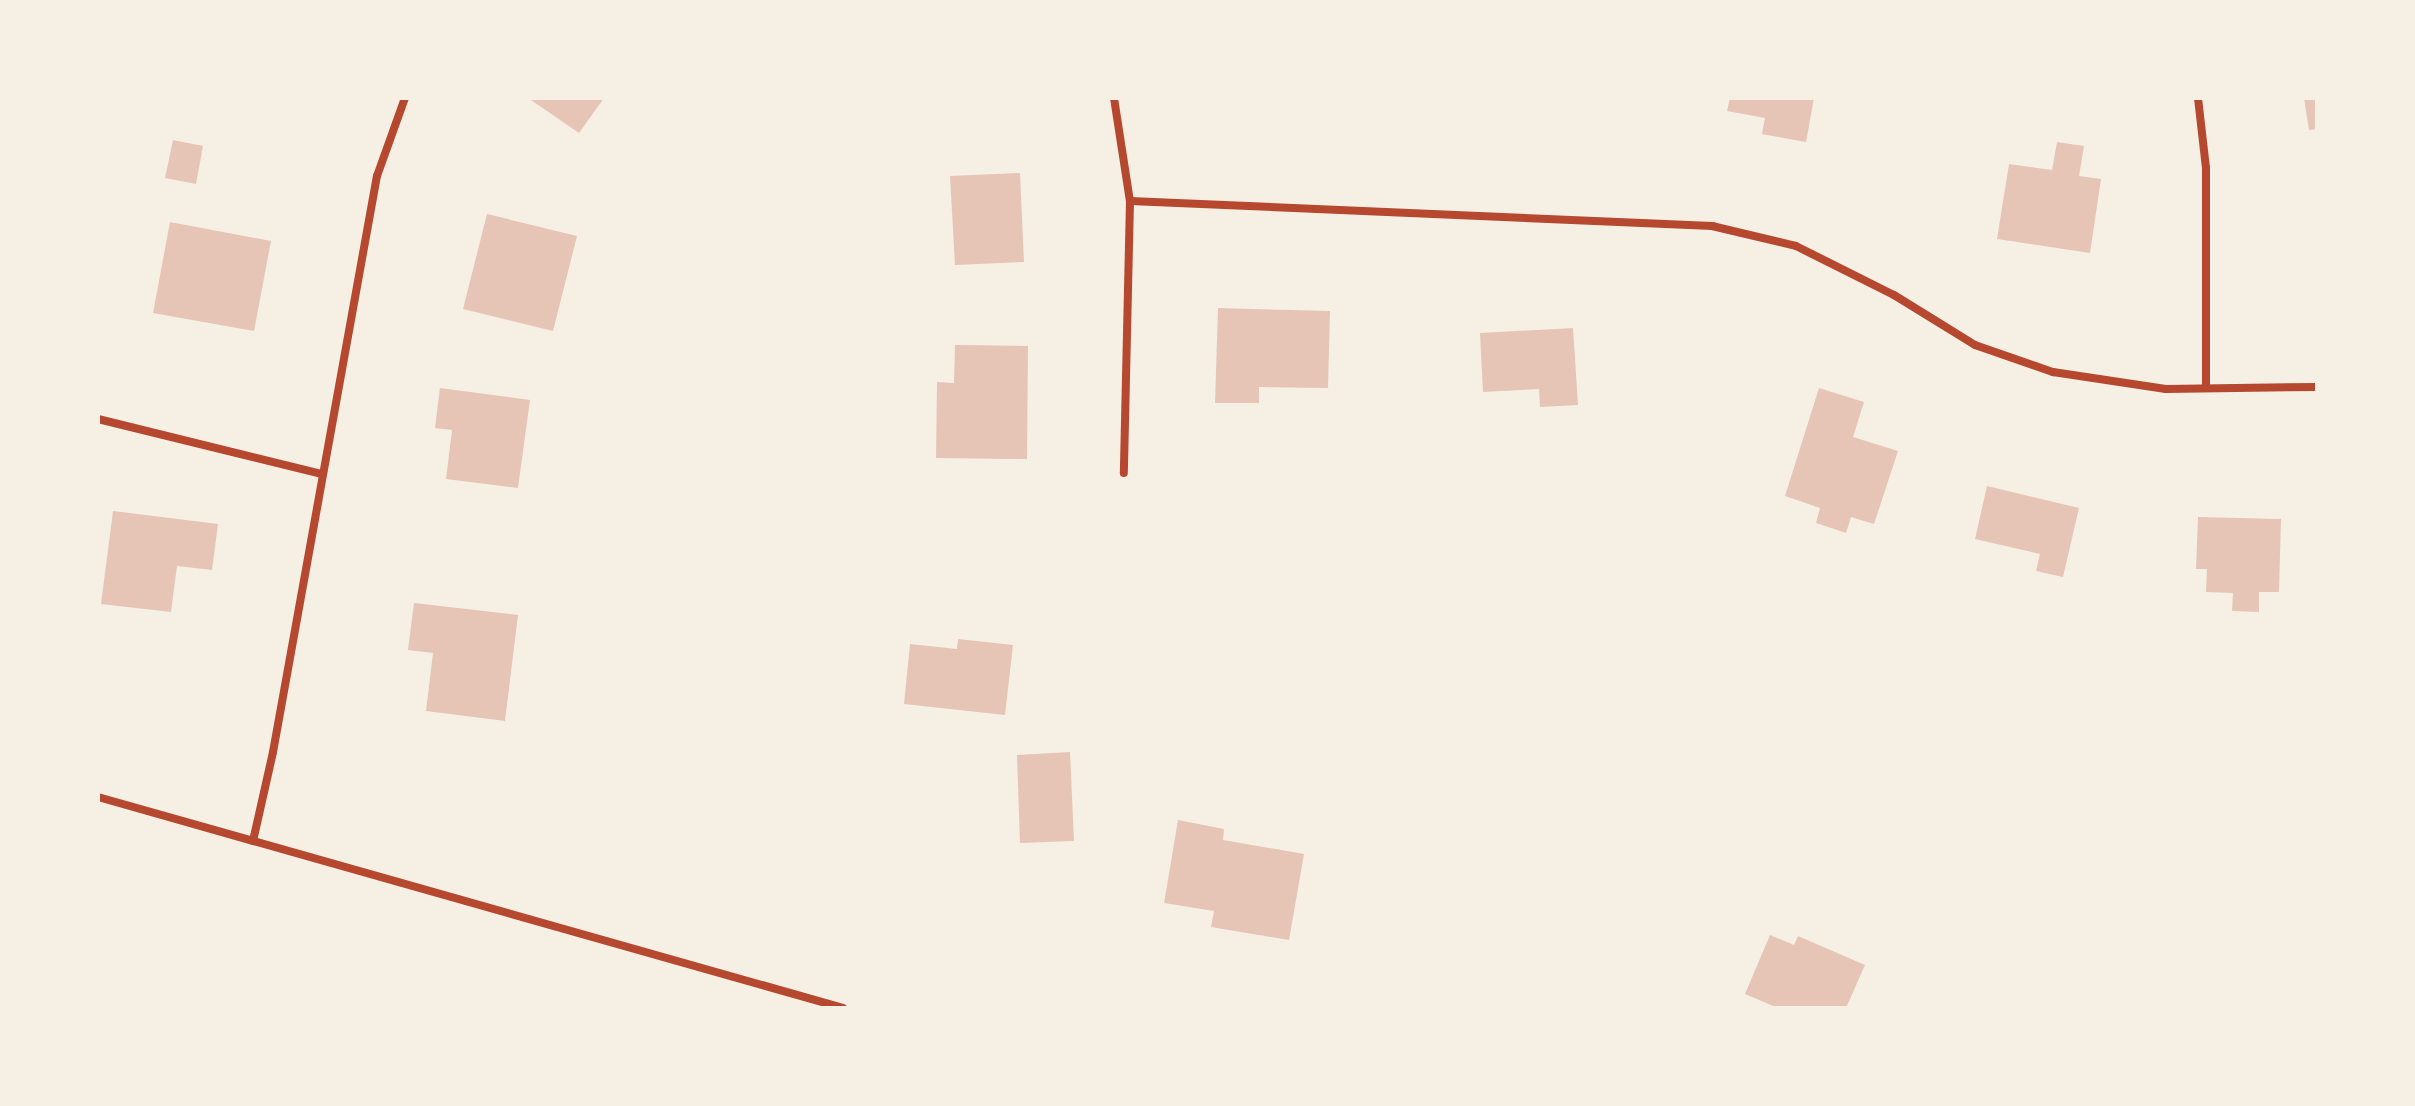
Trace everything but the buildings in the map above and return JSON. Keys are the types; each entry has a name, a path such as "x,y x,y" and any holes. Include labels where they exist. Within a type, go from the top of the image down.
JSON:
{"street":[{"path":"253,841 273,752 377,176 405,98"},
{"path":"1114,98 1130,201 1124,473"},
{"path":"2198,98 2206,168 2206,388"},
{"path":"1130,201 1712,226 1796,246 1894,295 1975,345 2053,372 2166,389 2317,387"},
{"path":"98,419 322,474"},
{"path":"98,797 843,1008"}]}
